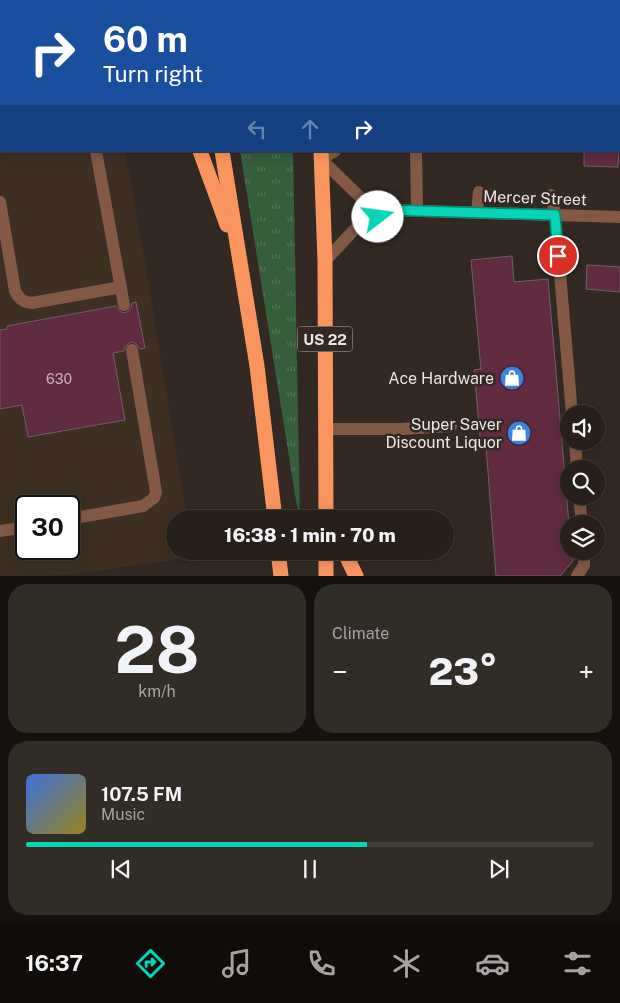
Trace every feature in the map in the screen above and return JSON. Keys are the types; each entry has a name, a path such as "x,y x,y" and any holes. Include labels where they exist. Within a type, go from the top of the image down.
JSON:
{"highway":[{"path":"200,152 240,260"},
{"path":"222,152 257,366 274,510"},
{"name":"US 22","path":"321,155 325,261 327,510"},
{"path":"279,560 280,574"},
{"path":"326,560 326,576"},
{"path":"348,560 356,576"}],"street":[{"path":"96,152 124,305"},
{"path":"416,152 417,211"},
{"name":"Mercer Street","path":"321,155 361,198 390,210 620,217"},
{"path":"477,213 479,192"},
{"path":"551,195 555,215 571,405"},
{"path":"0,202 15,291 24,302 32,303 121,287"},
{"path":"325,261 354,230 390,210"},
{"path":"80,517 143,506 154,498 156,492 132,350"},
{"path":"326,429 402,429 451,426"},
{"path":"0,531 15,528"},
{"path":"577,576 584,564 584,560"}],"shaded area":[{"path":"0,152 125,152 186,510 166,510 166,560 172,560 68,575 0,576"}],"green space":[{"path":"240,152 293,152 300,510 298,510"}],"building":[{"path":"584,152 619,152 618,167 584,166"},
{"path":"512,256 514,282 548,279 560,419 560,450 563,450 564,460 560,460 560,505 567,505 568,515 560,515 560,560 573,561 560,576 496,576 486,446 481,447 474,370 481,369 471,260"},
{"path":"587,265 620,267 620,292 586,289"},
{"path":"136,302 145,348 140,349 135,343 130,342 124,351 113,353 125,420 28,437 22,405 0,409 0,330 7,329 7,326 116,306 121,312 126,313 131,308 132,303"}],"place":[{"name":"Ace Hardware","path":"512,378"},
{"name":"Super Saver Discount Liquor","path":"519,433"}],"route":[{"path":"378,217 390,210 555,215 558,256"}]}
